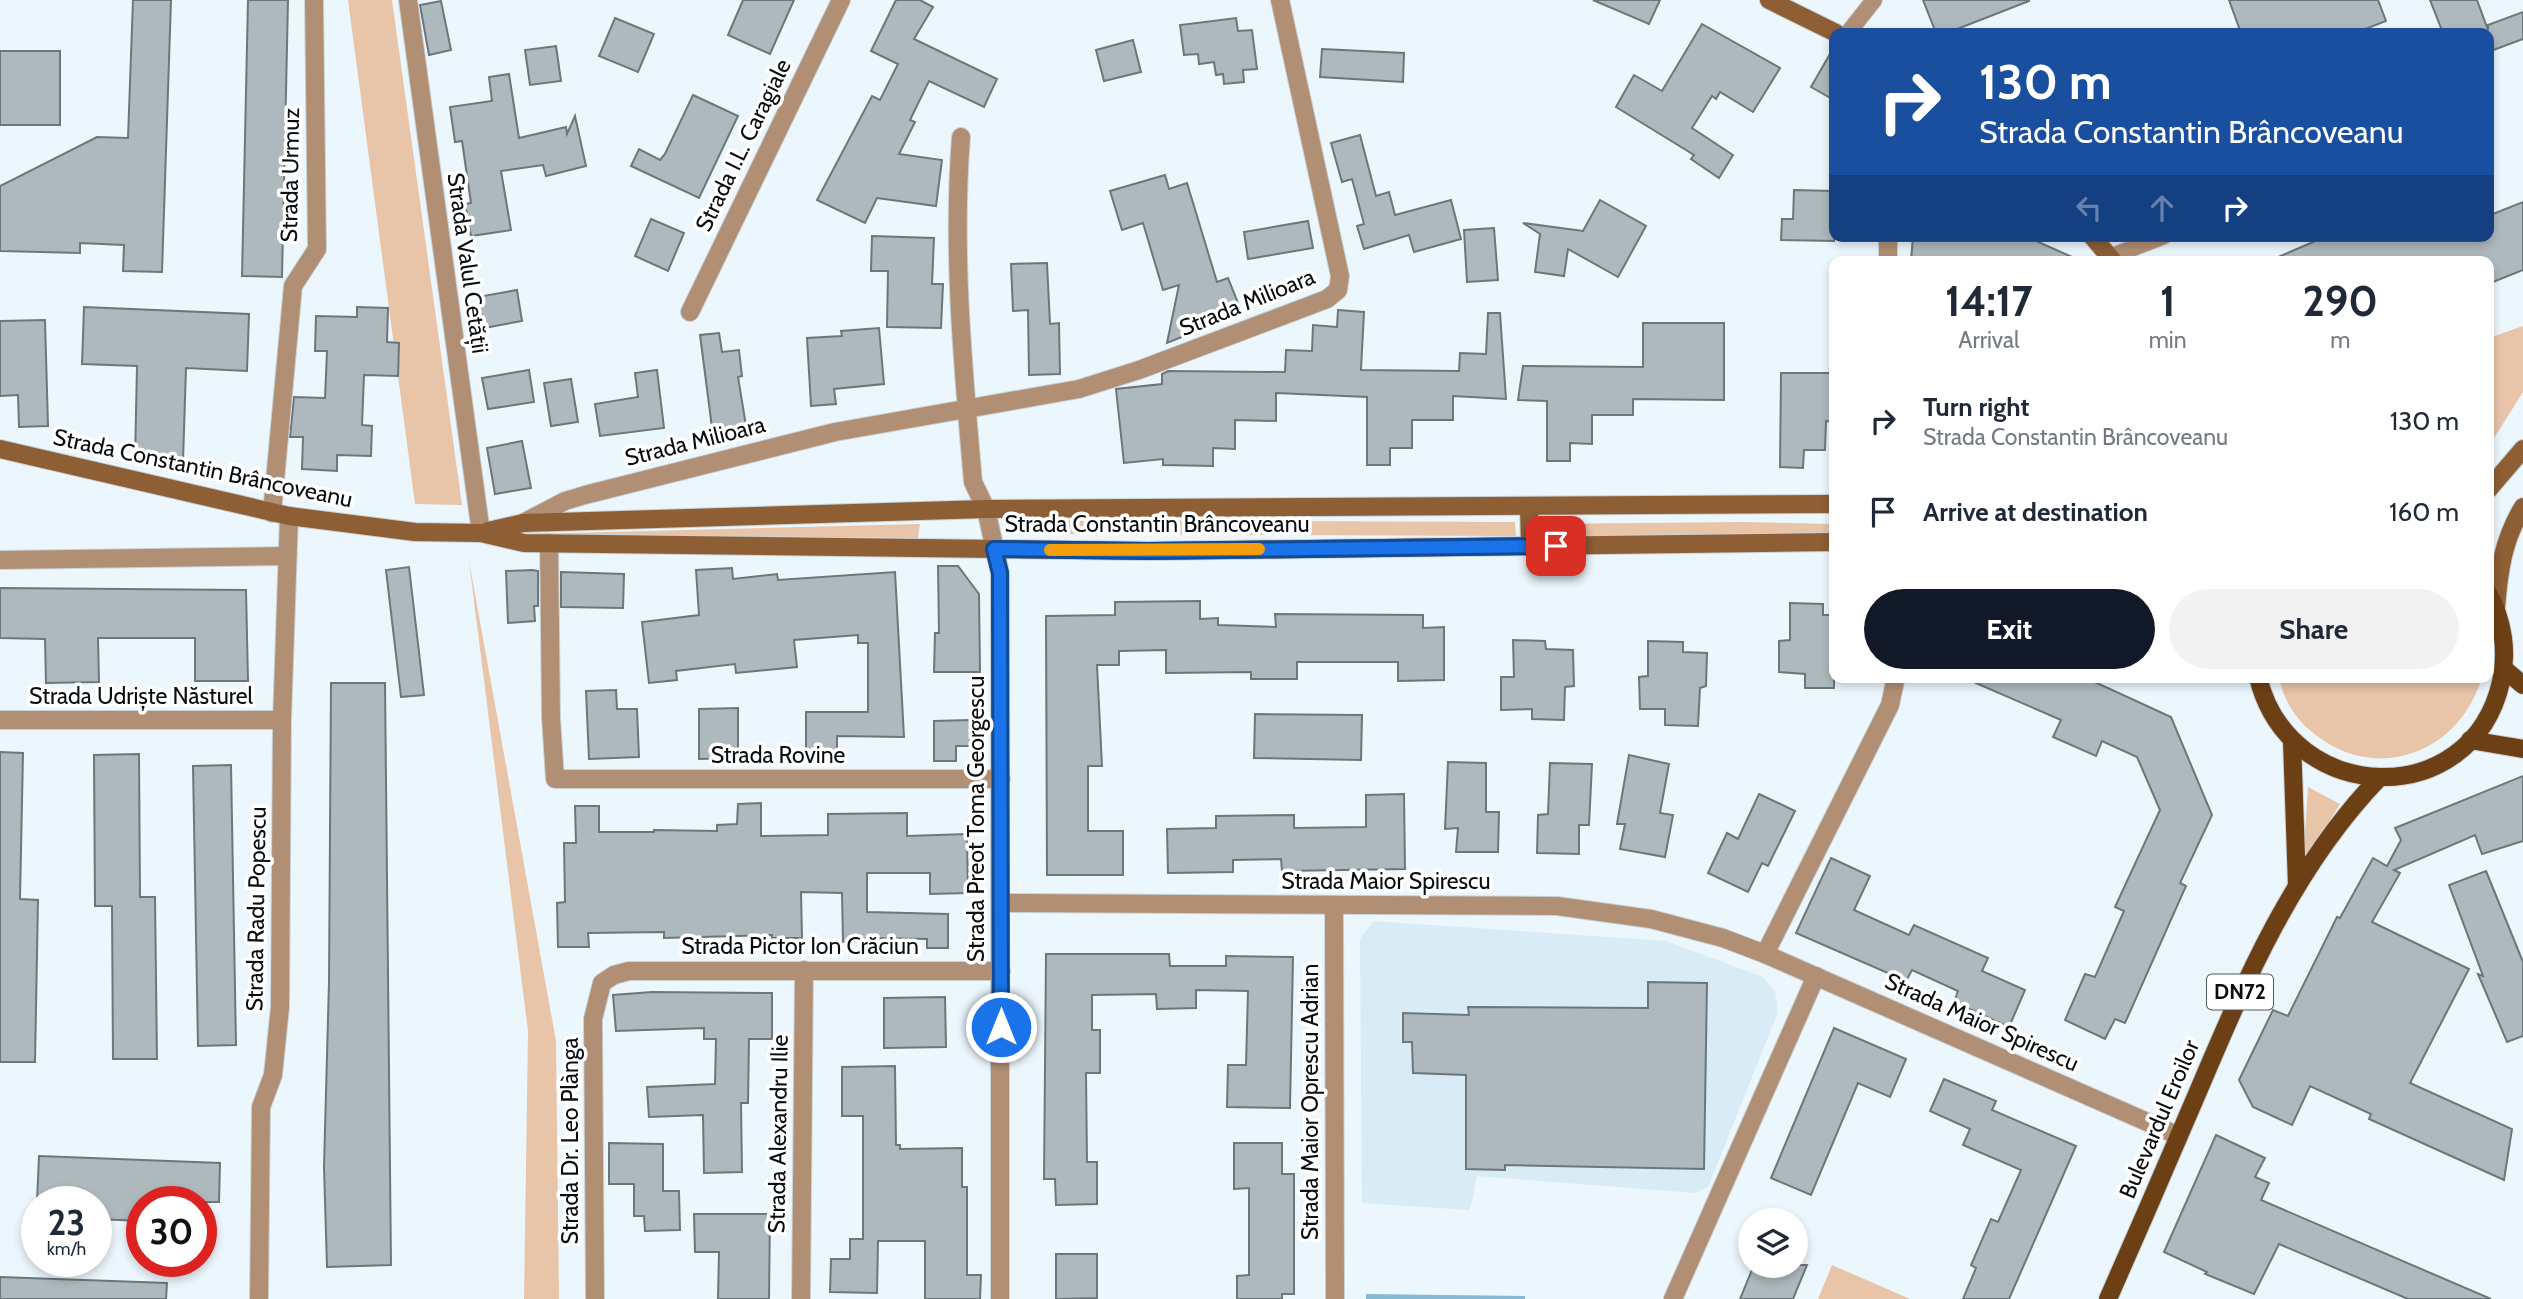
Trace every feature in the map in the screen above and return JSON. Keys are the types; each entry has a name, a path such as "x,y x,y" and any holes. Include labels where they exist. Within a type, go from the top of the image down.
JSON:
{"main road":[{"path":"1769,0 1829,30"},
{"path":"2097,242 2109,256"},
{"name":"Strada Constantin Brâncoveanu","path":"0,449 280,515 415,532 481,533 524,543 994,549 1829,542"},
{"path":"2494,483 2523,449"},
{"name":"Strada Constantin Brâncoveanu","path":"481,533 523,523 986,509 1829,504"},
{"path":"1529,507 1530,546"},
{"path":"2494,592 2506,539 2523,507"},
{"path":"2260,683 2267,706 2292,741 2316,760 2334,769 2379,778 2422,771 2452,756 2470,740 2494,705 2504,669 2504,642 2494,608"},
{"path":"2504,669 2523,685"},
{"path":"2470,740 2523,749"},
{"path":"2292,741 2297,885"},
{"name":"Bulevardul Eroilor","path":"2108,1299 2242,987 2297,885 2345,813 2379,778"}],"street":[{"name":"Strada Urmuz","path":"280,515 293,286 317,249 314,0"},
{"name":"Strada Valul Cetății","path":"408,0 481,533"},
{"name":"Strada I.L. Caragiale","path":"690,312 841,0"},
{"name":"Strada Milioara","path":"523,523 565,501 835,432 1079,389 1112,380 1327,299 1338,290 1339,276 1280,0"},
{"path":"1853,28 1874,0"},
{"path":"961,136 955,209 967,408 973,482 986,509 994,549"},
{"path":"2119,256 2150,242"},
{"name":"Strada Radu Popescu","path":"260,1299 261,1107 272,1075 280,1007 286,556 280,515"},
{"name":"Strada Rovine","path":"550,543 551,704 555,779 1001,779"},
{"name":"Strada Preot Toma Georgescu","path":"994,549 1000,573 1000,1299"},
{"path":"0,560 286,556"},
{"path":"1765,954 1890,705 1895,683"},
{"name":"Strada Udriște Năsturel","path":"0,720 282,720"},
{"name":"Strada Maior Spirescu","path":"1001,903 1557,906 1597,910 1689,928 1765,954 2179,1136"},
{"name":"Strada Maior Oprescu Adrian","path":"1334,905 1335,1299"},
{"name":"Strada Alexandru Ilie","path":"801,1299 804,970"},
{"name":"Strada Pictor Ion Crăciun","path":"602,983 614,975 629,971 1001,971"},
{"path":"1673,1299 1816,976"},
{"name":"Strada Dr. Leo Plànga","path":"595,1299 593,1019 602,983"}],"shaded area":[{"path":"348,0 392,0 462,505 415,504"},
{"path":"2523,326 2523,392 2494,438 2494,336"},
{"path":"1051,520 1515,522 1516,536 1050,534"},
{"path":"920,524 918,538 528,534"},
{"path":"1540,524 1829,524 1829,535 1540,539"},
{"path":"469,561 556,1041 559,1299 524,1299 528,1031"},
{"path":"2280,683 2480,683 2471,704 2455,726 2435,742 2412,753 2387,758 2362,757 2336,748 2300,721 2283,693"},
{"path":"2308,787 2340,804 2303,863"},
{"path":"1373,921 1666,941 1763,977 1775,991 1778,1012 1708,1187 1695,1193 1477,1176 1470,1210 1362,1203 1360,939"},
{"path":"1832,1265 1910,1299 1818,1299"}],"water":[{"path":"1366,1294 1525,1296 1525,1299 1366,1299"}],"building":[{"path":"133,0 171,0 162,272 123,271 124,245 80,243 80,253 0,251 0,186 97,137 128,138"},
{"path":"248,0 288,0 282,277 242,276"},
{"path":"743,0 794,0 770,54 728,35"},
{"path":"896,0 920,0 933,7 914,39 997,79 984,107 929,81 910,120 915,122 899,154 942,160 936,206 877,198 865,223 817,200 872,96 880,100 898,64 871,51"},
{"path":"1593,0 1660,0 1649,24"},
{"path":"1923,0 2029,0 1960,28 1934,28"},
{"path":"2229,0 2378,0 2386,21 2368,28 2239,28"},
{"path":"2430,0 2477,0 2487,28 2441,28"},
{"path":"441,1 451,50 429,55 420,5"},
{"path":"2523,12 2523,39 2494,50 2494,28 2488,28 2488,25"},
{"path":"615,18 654,34 638,72 599,56"},
{"path":"1236,18 1238,31 1252,30 1257,69 1243,70 1244,82 1224,84 1223,74 1216,75 1214,62 1199,64 1198,54 1184,55 1180,25"},
{"path":"1702,24 1780,68 1753,112 1720,92 1716,99 1712,96 1692,128 1733,155 1719,178 1691,159 1694,155 1616,107 1634,75 1662,91"},
{"path":"1133,40 1141,72 1104,81 1096,50"},
{"path":"556,46 561,81 530,85 525,50"},
{"path":"1322,49 1404,53 1403,82 1320,77"},
{"path":"0,51 60,51 60,125 0,125"},
{"path":"1829,56 1829,97 1811,87"},
{"path":"509,74 519,138 566,127 567,134 575,116 586,166 546,176 543,165 501,171 511,230 471,236 465,204 471,203 462,141 455,142 450,107 492,101 489,77"},
{"path":"693,95 738,116 699,198 631,166 639,149 660,160"},
{"path":"1360,135 1376,196 1389,192 1395,215 1451,200 1461,239 1414,252 1409,235 1364,249 1357,226 1364,224 1352,179 1342,182 1331,143"},
{"path":"1165,175 1169,189 1187,183 1217,282 1228,278 1242,313 1167,343 1179,285 1163,290 1143,223 1122,230 1110,191"},
{"path":"1794,190 1829,191 1829,241 1781,240 1782,219 1793,219"},
{"path":"1600,200 1646,226 1618,277 1568,249 1564,276 1535,272 1540,234 1523,223 1583,231"},
{"path":"2523,202 2523,270 2494,282 2494,256 2281,256 2313,242 2494,242 2494,214"},
{"path":"651,219 684,233 668,271 635,256"},
{"path":"1308,221 1313,248 1248,259 1244,232"},
{"path":"1494,228 1498,280 1467,282 1464,230"},
{"path":"872,236 934,238 932,284 943,284 941,328 887,327 888,271 871,271"},
{"path":"1913,242 2038,242 2070,256 1911,256"},
{"path":"1047,263 1050,324 1059,323 1060,374 1029,375 1028,310 1013,311 1011,264"},
{"path":"517,290 522,321 484,328 478,297"},
{"path":"84,307 249,314 247,371 186,368 183,461 135,460 137,366 82,364"},
{"path":"357,307 388,308 387,342 399,343 398,376 364,375 362,425 372,426 371,456 337,455 337,471 302,469 303,437 290,437 294,397 325,398 327,351 315,351 316,316 357,317"},
{"path":"1338,310 1364,312 1361,370 1459,371 1460,353 1486,354 1488,313 1500,313 1506,399 1453,396 1453,420 1412,420 1412,448 1390,448 1390,465 1367,465 1367,397 1276,393 1276,421 1235,420 1235,449 1213,448 1213,466 1163,465 1163,459 1124,463 1116,389 1162,384 1162,374 1168,371 1285,372 1286,350 1312,351 1313,325 1337,327"},
{"path":"45,320 48,426 19,427 18,395 0,396 0,321"},
{"path":"1643,323 1724,323 1724,400 1633,399 1633,415 1592,415 1592,444 1570,443 1570,461 1547,461 1547,401 1518,400 1523,366 1643,367"},
{"path":"879,328 884,384 834,389 836,404 811,406 807,338 842,336 841,331"},
{"path":"719,333 722,352 739,350 742,376 738,377 748,438 714,443 700,335"},
{"path":"529,370 534,402 488,409 482,378"},
{"path":"657,370 664,428 600,436 595,404 638,397 635,373"},
{"path":"1781,373 1829,373 1829,421 1826,421 1825,450 1804,450 1803,468 1780,467"},
{"path":"571,379 578,422 551,426 544,383"},
{"path":"522,441 531,488 495,494 487,448"},
{"path":"938,566 958,566 979,594 980,672 934,672 935,633 939,633"},
{"path":"409,567 424,695 401,697 386,570"},
{"path":"732,568 733,579 777,574 778,580 895,572 904,737 837,736 837,751 806,751 806,712 868,712 868,643 858,643 858,635 794,640 797,667 736,673 735,664 676,671 677,680 649,683 642,622 699,615 696,570"},
{"path":"506,571 538,571 535,621 508,623"},
{"path":"561,572 624,574 623,608 561,607"},
{"path":"0,588 246,590 248,681 195,681 195,638 98,638 99,682 46,683 45,639 0,638"},
{"path":"1200,601 1200,619 1218,618 1218,625 1276,627 1275,614 1423,615 1423,628 1444,627 1444,680 1398,681 1398,662 1297,662 1297,679 1251,679 1251,672 1166,673 1166,650 1119,651 1119,665 1097,665 1102,766 1088,766 1088,831 1123,831 1123,875 1047,875 1046,616 1115,615 1115,602"},
{"path":"1790,603 1823,604 1823,615 1829,615 1829,683 1834,683 1834,688 1805,688 1805,674 1779,672 1779,641 1790,640"},
{"path":"1513,640 1545,641 1546,649 1573,650 1574,686 1565,687 1564,720 1532,719 1532,709 1501,710 1501,677 1514,677"},
{"path":"1648,641 1683,642 1683,652 1707,653 1706,686 1700,688 1698,726 1665,725 1665,709 1640,709 1639,677 1648,676"},
{"path":"331,683 385,683 391,1265 327,1267 324,1167 329,982"},
{"path":"1976,683 2097,683 2171,717 2212,815 2180,883 2186,886 2125,1023 2115,1019 2105,1039 2065,1020 2085,974 2095,977 2124,911 2115,907 2160,810 2137,757 2102,741 2096,756 2053,737 2061,720"},
{"path":"616,690 617,709 637,709 639,757 589,759 586,691"},
{"path":"738,708 738,758 699,759 699,709"},
{"path":"1255,714 1362,715 1361,760 1254,758"},
{"path":"970,720 970,746 956,746 956,761 934,761 934,721"},
{"path":"0,752 23,753 20,899 38,900 35,1062 0,1062"},
{"path":"139,754 140,897 155,897 157,1059 113,1059 112,906 95,906 94,755"},
{"path":"1629,755 1669,764 1660,813 1673,815 1665,857 1620,849 1625,824 1617,824"},
{"path":"1448,762 1486,763 1486,812 1499,812 1498,852 1456,852 1458,828 1445,829"},
{"path":"1550,763 1592,764 1589,825 1579,825 1579,854 1537,853 1538,815 1548,814"},
{"path":"231,765 236,1045 198,1046 193,766"},
{"path":"2523,776 2523,841 2482,854 2475,835 2394,870 2400,873 2372,922 2469,969 2410,1083 2512,1129 2504,1180 2369,1119 2371,1114 2310,1086 2292,1125 2253,1107 2239,1080 2273,1010 2288,1016 2337,917 2340,918 2373,858 2387,866 2401,840 2395,828"},
{"path":"1404,794 1405,869 1282,871 1281,859 1233,860 1233,872 1168,873 1167,829 1216,828 1216,816 1294,815 1294,828 1366,827 1366,795"},
{"path":"1759,794 1795,811 1768,866 1762,863 1748,892 1708,873 1727,833 1738,839"},
{"path":"761,803 761,836 828,835 828,814 907,813 907,836 967,834 968,893 930,894 930,873 867,873 867,912 948,914 948,948 927,948 927,939 867,938 867,942 843,942 842,893 801,892 802,938 772,938 772,935 664,938 664,932 588,933 589,947 558,947 557,903 565,902 564,843 576,843 575,806 599,806 599,832 717,831 717,825 737,824 738,804"},
{"path":"1831,858 1870,876 1854,910 1909,935 1914,925 1988,958 1982,971 2025,990 2009,1027 1954,1002 1958,991 1912,970 1906,981 1796,933"},
{"path":"2486,871 2523,962 2523,1036 2507,1042 2478,974 2483,976 2449,885"},
{"path":"1046,954 1169,954 1170,966 1226,966 1226,956 1293,957 1290,1108 1227,1107 1228,1065 1246,1065 1248,991 1196,990 1196,1008 1157,1009 1156,994 1092,995 1092,1030 1100,1030 1100,1073 1086,1073 1087,1162 1097,1162 1097,1204 1056,1205 1055,1179 1044,1179"},
{"path":"1648,982 1707,983 1704,1169 1505,1165 1505,1170 1466,1169 1466,1075 1413,1073 1412,1042 1403,1042 1403,1013 1469,1015 1468,1007 1648,1008"},
{"path":"652,992 772,993 772,1039 749,1039 748,1103 741,1103 742,1172 704,1173 703,1115 649,1117 647,1087 715,1084 716,1039 704,1039 704,1028 616,1031 613,995"},
{"path":"945,997 946,1047 884,1048 884,998"},
{"path":"1834,1028 1906,1059 1890,1097 1858,1083 1811,1195 1771,1178"},
{"path":"895,1066 896,1145 900,1145 900,1149 962,1148 962,1187 967,1187 967,1275 981,1275 980,1299 925,1299 925,1241 878,1241 877,1293 830,1292 831,1259 850,1259 850,1239 863,1239 863,1116 842,1116 842,1067"},
{"path":"1944,1079 1996,1101 1992,1110 2076,1146 2009,1299 1963,1299 1976,1268 1971,1265 1991,1219 1998,1222 2021,1170 1963,1145 1970,1129 1930,1111"},
{"path":"2216,1135 2265,1158 2255,1177 2269,1183 2261,1200 2491,1299 2408,1299 2279,1244 2254,1294 2205,1274 2207,1272 2164,1252"},
{"path":"609,1143 663,1144 663,1191 679,1191 680,1230 645,1231 644,1216 634,1216 634,1184 609,1184"},
{"path":"1234,1143 1282,1143 1282,1174 1294,1174 1294,1294 1282,1294 1282,1299 1237,1299 1237,1276 1249,1275 1249,1188 1234,1189"},
{"path":"39,1156 220,1163 219,1202 217,1186 126,1186 126,1220 112,1220 112,1186 38,1186"},
{"path":"694,1214 770,1214 769,1299 718,1299 719,1252 695,1252"},
{"path":"1056,1254 1097,1254 1097,1298 1056,1299"},
{"path":"0,1277 167,1283 166,1299 0,1299"},
{"path":"1749,1278 1802,1278 1793,1299 1740,1299"}],"slow traffic":[{"path":"1050,550 1259,549"}],"route":[{"path":"1001,1027 1000,573 994,549 1148,551 1556,546"}]}
